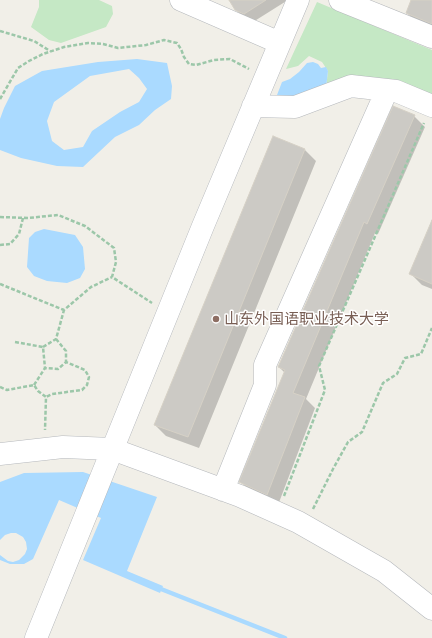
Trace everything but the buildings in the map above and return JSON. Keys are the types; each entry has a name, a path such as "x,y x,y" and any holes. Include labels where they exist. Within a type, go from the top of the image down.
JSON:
{"street":[{"path":"181,0 280,43"},
{"path":"36,638 166,317 298,0"},
{"path":"340,0 432,36"},
{"path":"254,106 295,107 351,86 396,91 432,106"},
{"path":"232,493 265,385 264,365 386,90"},
{"path":"0,454 63,447 109,458 232,493 305,526 384,571 432,609"}],"path":[{"path":"0,31 34,42 50,51"},
{"path":"0,99 18,68 29,61 50,51 88,43 103,44 118,48 146,45 164,40 177,43 189,64 196,65 214,60 230,59 248,69 266,76"},
{"path":"278,513 325,390 319,366 432,106"},
{"path":"0,217 23,218 58,215 85,226 114,248 116,262 112,277 91,287 64,310 56,339 43,348 15,342"},
{"path":"0,245 10,244 19,234 23,218"},
{"path":"112,277 150,302 166,317"},
{"path":"0,284 64,310"},
{"path":"305,526 348,442 362,432 383,383 397,374 405,358 421,354 432,328"},
{"path":"44,368 58,369 66,362 66,351 56,339"},
{"path":"0,387 7,390 34,385 44,368 43,348"},
{"path":"46,396 82,390 87,385 89,377 85,370 66,362"},
{"path":"34,385 38,391 46,396"},
{"path":"45,449 46,396"}],"green space":[{"path":"39,0 99,0 112,6 113,14 106,27 61,43 49,40 31,27 39,7"},
{"path":"317,2 432,50 432,96 326,88 328,71 322,62 309,56 298,66 286,69"}],"water":[{"path":"137,59 167,63 172,86 171,99 155,110 139,125 115,137 83,167 57,166 21,158 0,150 0,119 15,86 42,71 98,62","holes":["129,69 139,78 147,89 139,102 120,112 92,131 83,147 64,150 52,141 47,121 54,102 90,76"]},
{"path":"313,62 318,64 321,68 326,67 328,71 326,88 315,95 282,97 277,95 282,82 290,79 307,63"},
{"path":"44,229 75,235 83,247 85,269 80,278 67,283 47,281 34,276 27,267 29,238 35,232"},
{"path":"83,472 157,497 127,571 163,586 160,593 83,560 101,518 59,500 33,559 24,564 10,564 0,560 0,555 8,561 13,562 19,560 25,554 27,549 26,542 23,537 16,533 5,535 0,540 0,482 24,473"}],"waterway":[{"path":"161,589 285,638"}],"place":[{"name":"山东外国语职业技术大学","path":"216,319"}]}
